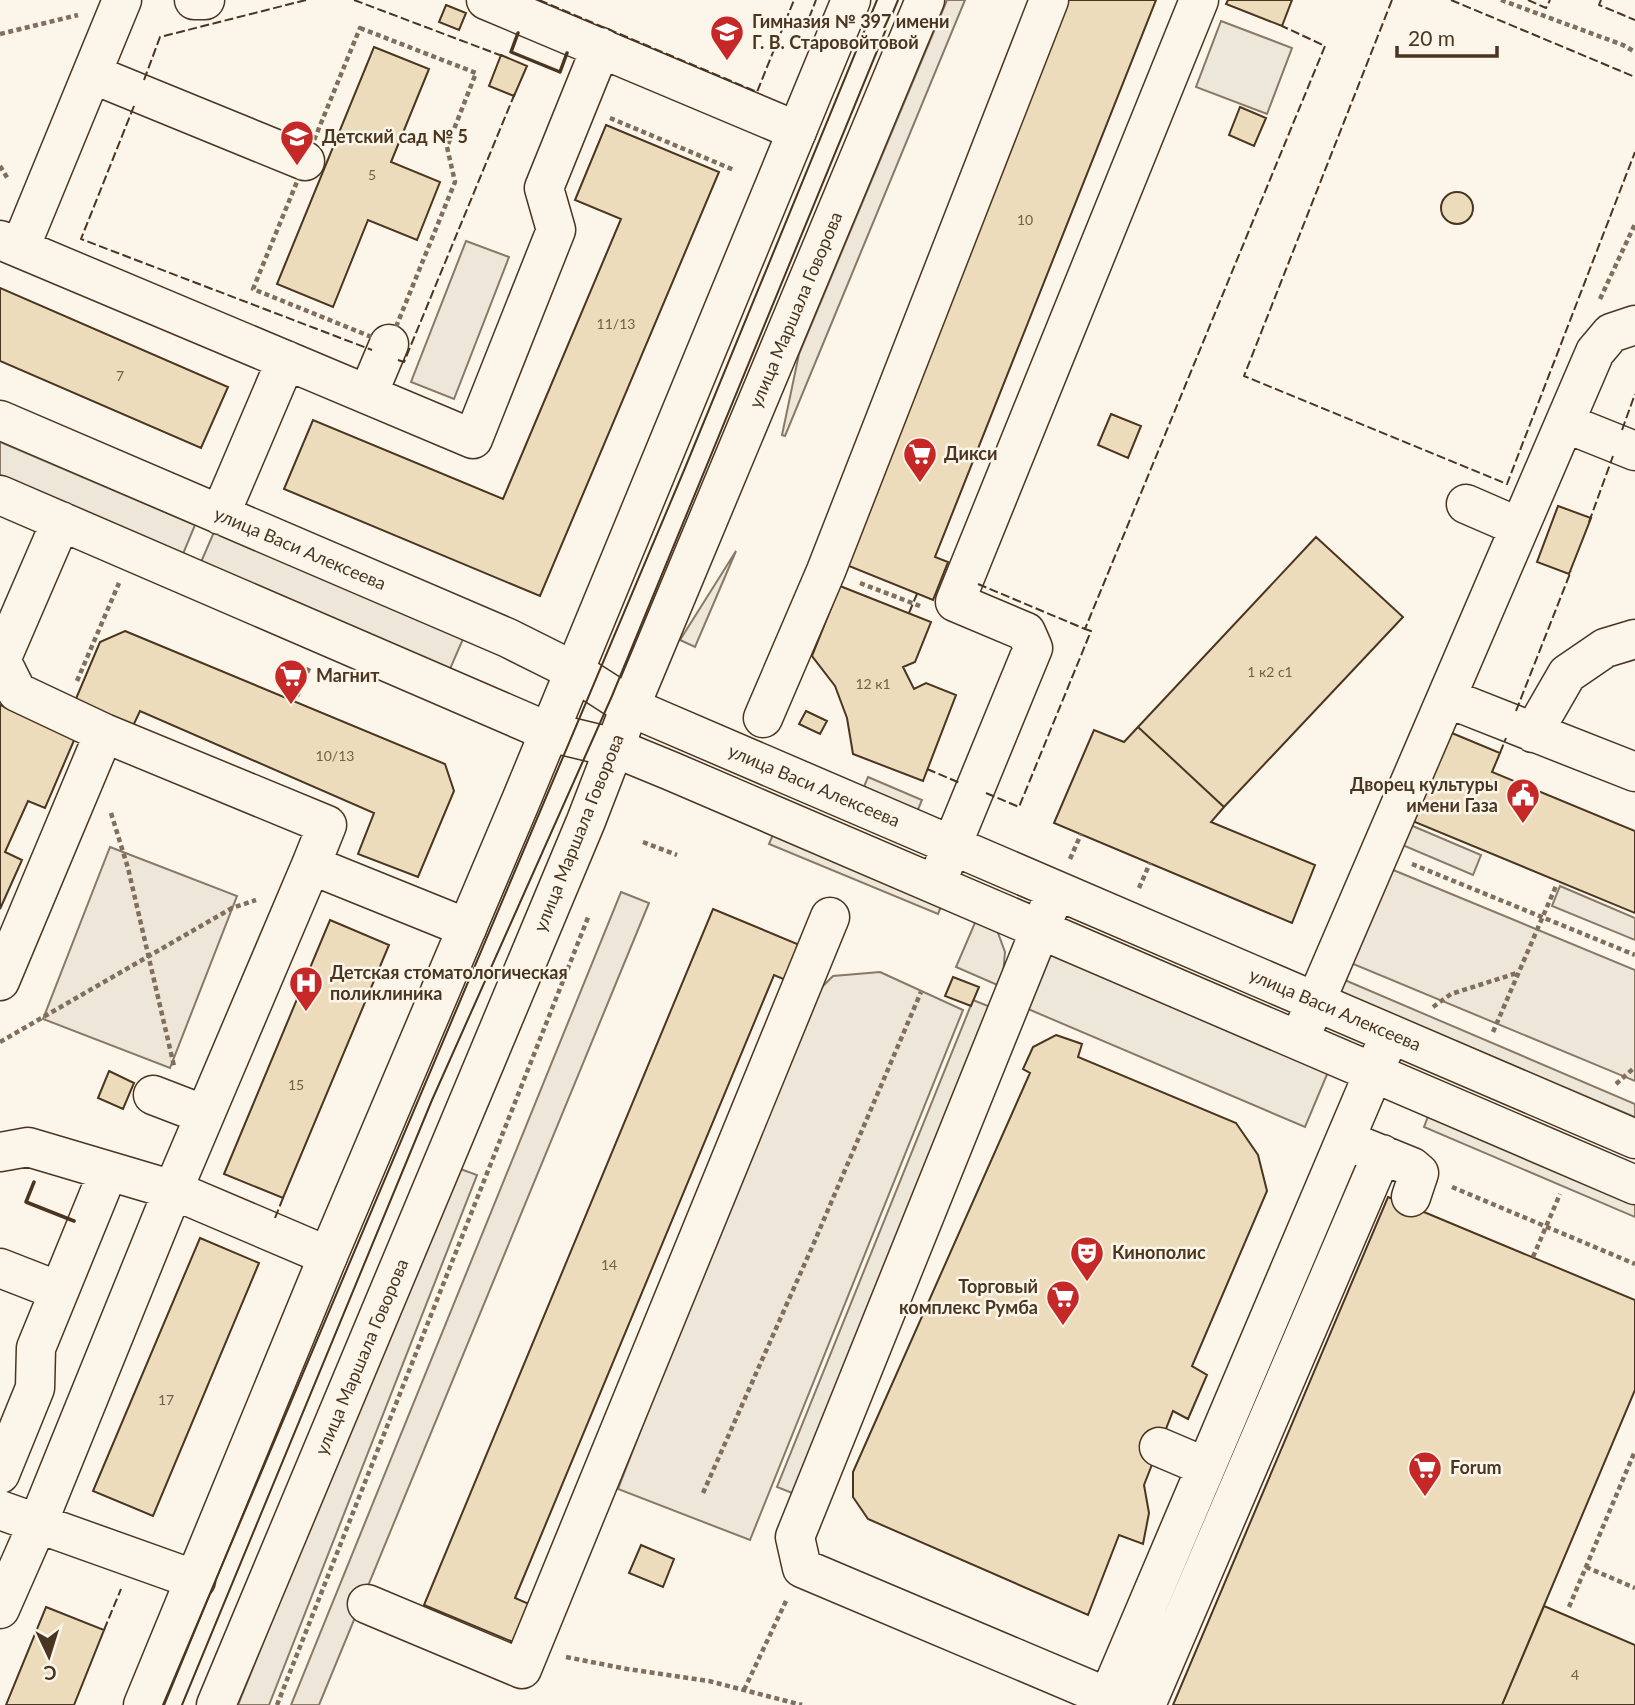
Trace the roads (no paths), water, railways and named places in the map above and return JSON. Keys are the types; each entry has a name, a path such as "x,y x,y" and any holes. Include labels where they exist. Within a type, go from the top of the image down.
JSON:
{"main road":[{"path":"122,0 92,74 10,244 473,439 556,230 544,188 601,47"},
{"path":"194,0 205,0"},
{"path":"486,0 797,131"},
{"path":"143,1705 328,1256 549,733 851,0"},
{"name":"улица Маршала Говорова","path":"216,1705 925,0"},
{"path":"763,718 826,571 1049,0"},
{"path":"949,891 966,851 974,788 1033,648 1027,632 955,602 1199,0"},
{"path":"92,74 305,161"},
{"path":"1299,1041 1595,352 1629,327"},
{"path":"368,394 389,344"},
{"path":"220,515 286,360"},
{"name":"улица Васи Алексеева","path":"0,420 508,638 574,671 630,707 966,851 1062,877 1316,1002 1635,1139"},
{"path":"1565,423 1635,451"},
{"path":"0,495 549,733 615,747 1635,1185"},
{"path":"1466,504 1519,527"},
{"path":"0,1609 37,1525 173,1190 181,1105 311,864 327,825 99,745 63,714 17,692 1,661 61,521"},
{"path":"1533,733 1567,674 1605,648 1635,639"},
{"path":"1447,698 1635,772"},
{"path":"0,981 99,745"},
{"path":"311,864 467,928"},
{"path":"1062,877 795,1537 802,1568 1113,1703 1203,1473 1390,1033"},
{"path":"367,1604 522,1670 830,917"},
{"path":"1345,1139 1382,1154 1415,1185"},
{"path":"0,1153 28,1147 173,1190 328,1256"},
{"path":"1146,1705 1382,1154"},
{"path":"0,1474 35,1388 36,1348 108,1172"},
{"path":"0,1268 60,1291"},
{"path":"1156,1454 1203,1473"},
{"path":"0,1510 196,1580"}],"tram line":[{"path":"163,1705 685,468 877,0"},
{"path":"182,1705 432,1100 612,696 898,0"}],"place":[{"name":"Гимназия № 397 имени Г. В. Старовойтовой","path":"727,62"},
{"name":"Детский сад № 5","path":"297,167"},
{"name":"Дикси","path":"920,484"},
{"name":"Магнит","path":"291,706"},
{"name":"Дворец культуры имени Газа","path":"1523,825"},
{"name":"Детская стоматологическая поликлиника","path":"306,1013"},
{"name":"Кинополис","path":"1087,1283"},
{"name":"Торговый комплекс Румба","path":"1063,1327"},
{"name":"Forum","path":"1425,1498"}]}
